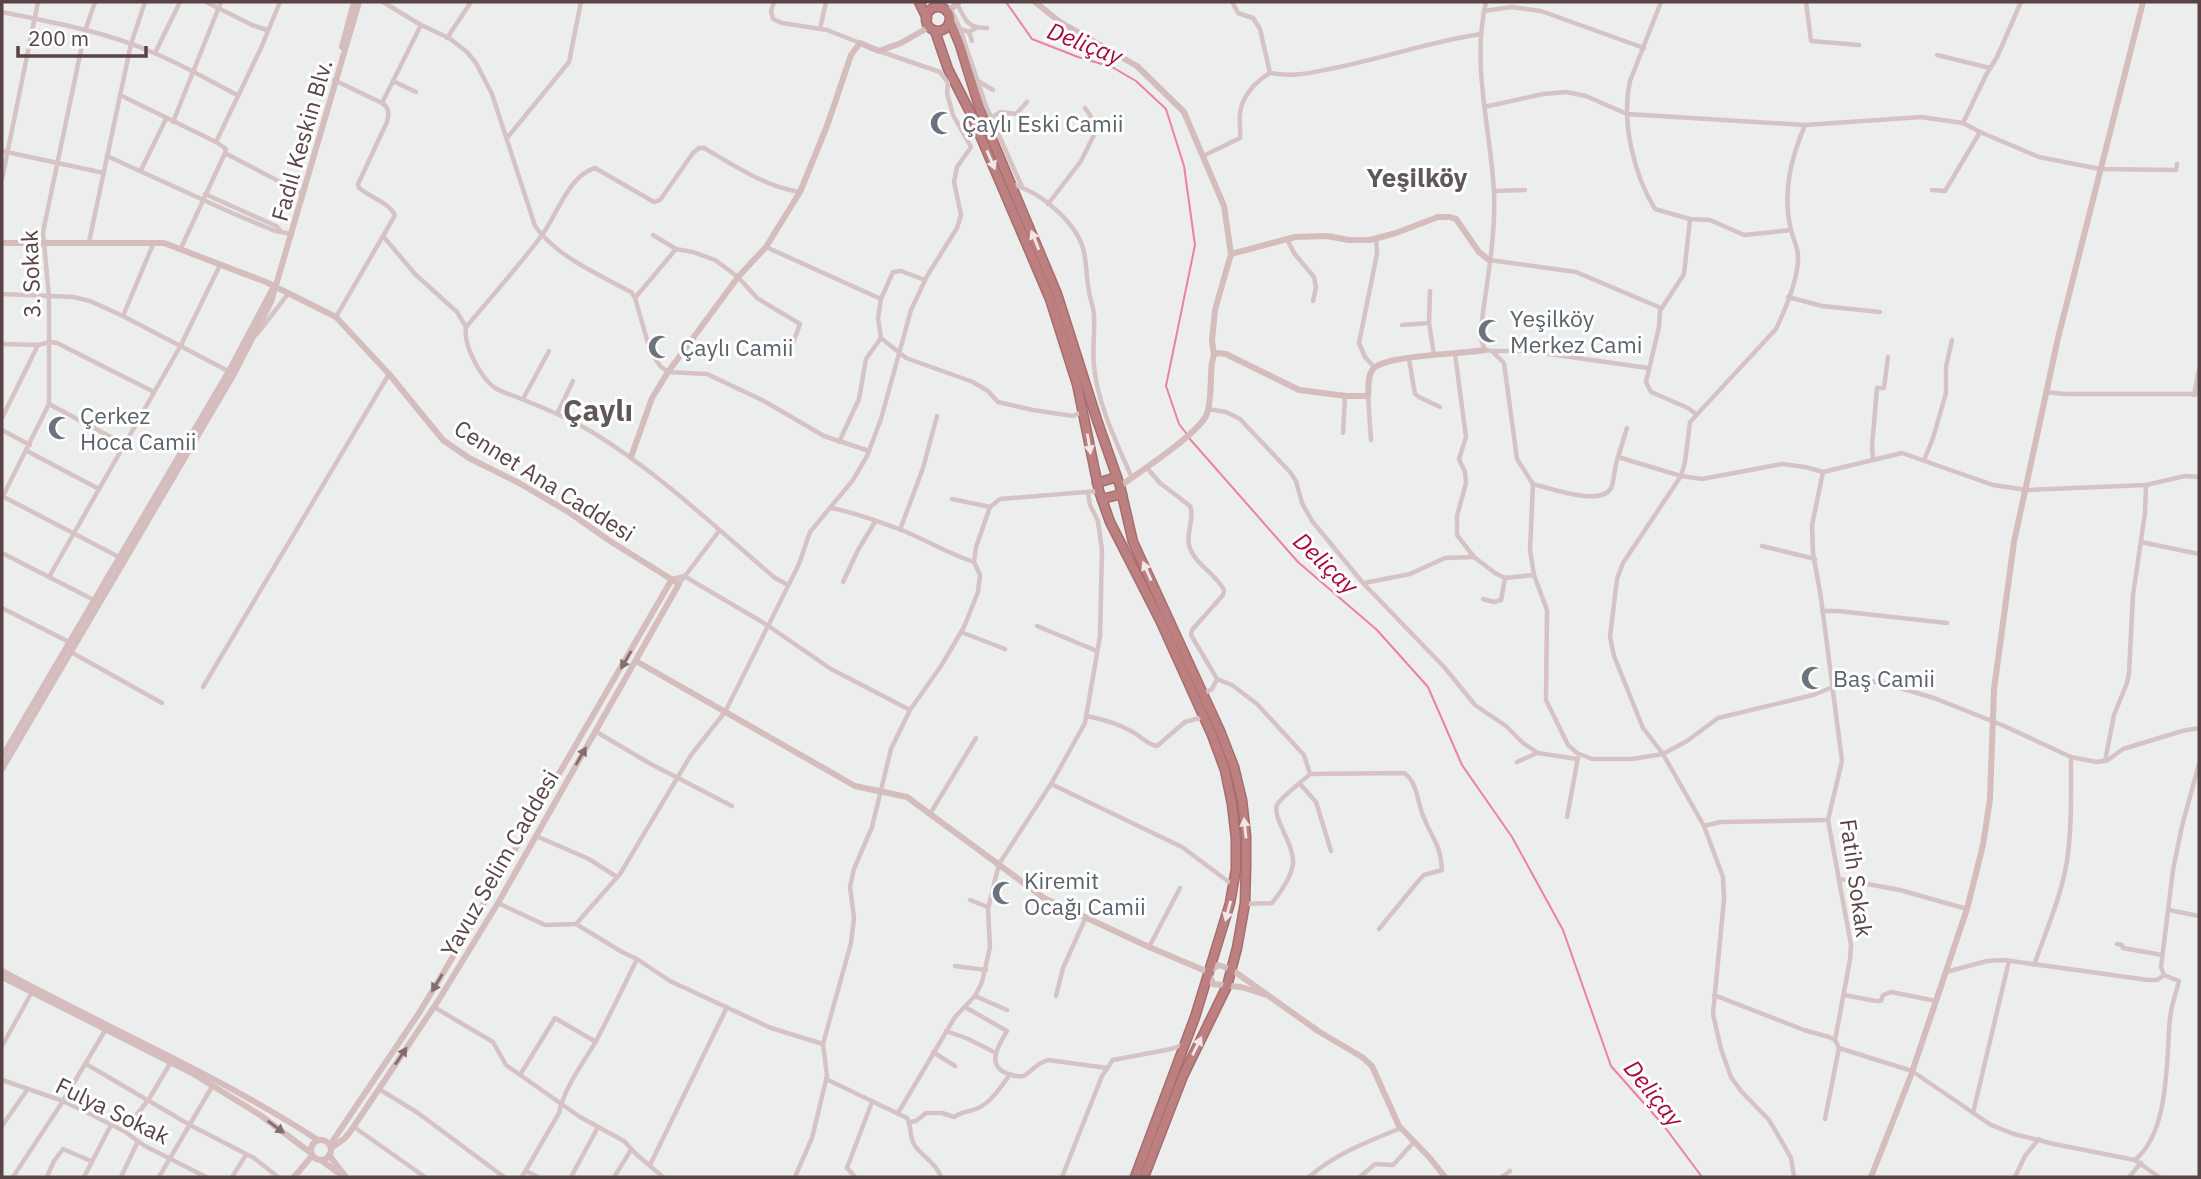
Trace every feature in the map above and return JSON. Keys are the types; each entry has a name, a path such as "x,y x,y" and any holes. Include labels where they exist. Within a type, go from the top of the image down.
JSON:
{"highway":[{"path":"919,2 971,114 1050,299 1071,367 1099,491 1110,522 1160,620 1204,716 1225,770 1232,804 1236,839 1234,886 1221,939 1135,1177"},
{"path":"927,18 935,8 947,11"},
{"path":"932,29 944,30 947,11"},
{"path":"947,11 981,113 1017,186 1057,294 1120,486 1133,542 1234,767 1242,800 1246,836 1245,904 1237,948 1227,986 1183,1076 1144,1177"},
{"path":"1099,491 1120,486"},
{"path":"1099,491 1120,486"}],"street":[{"path":"2,178 4,152 38,2"},
{"name":"3. Sokak","path":"2,497 49,404 49,297 43,232 85,31 95,2"},
{"path":"89,242 131,44 145,2"},
{"path":"155,53 180,2"},
{"path":"206,2 220,5 252,25 267,30"},
{"path":"216,142 281,2"},
{"name":"Fadıl Keskin Blv.","path":"275,288 335,80 354,2"},
{"name":"Fadıl Keskin Blv.","path":"290,234 300,193 359,2"},
{"path":"383,2 421,26 447,38 467,52 476,63 492,94 535,226 542,236 578,264 631,292 650,350 660,366 668,372 707,374 785,412 824,436 869,451"},
{"path":"447,38 471,2"},
{"path":"507,138 569,62 581,2"},
{"path":"576,924 617,877 691,755 725,712 799,564 810,532 852,480 869,451 881,419 911,310 925,280 957,228 961,215 954,182 957,167 971,147 953,114 947,93 948,83 940,72 827,30 782,23 773,19 771,11 774,2"},
{"path":"820,29 825,2"},
{"path":"1035,2 1070,29 1137,66 1184,112 1224,206 1231,254 1215,310 1212,341 1214,355 1207,414 1194,430 1120,486"},
{"path":"1232,2 1238,13 1253,18 1259,29 1270,73"},
{"path":"1486,2 1481,34 1484,107 1494,191 1493,230 1480,337 1488,351 1504,363 1517,459 1533,484 1530,550 1534,575 1546,610 1546,700 1568,745 1578,757"},
{"path":"1661,2 1627,95 1627,114 1636,166 1655,209 1690,219 1710,220 1744,235 1791,230"},
{"path":"1806,2 1811,41 1859,45"},
{"path":"1963,123 1997,57 2021,2"},
{"path":"1871,1177 1946,972 1967,909 1983,845 1990,799 1992,721 2014,542 2027,490 2045,392 2143,2"},
{"path":"976,28 967,23 958,3 947,11 960,29 1017,186 1048,204 1071,224 1083,247 1089,293 1094,307 1094,366 1102,401 1132,478"},
{"path":"173,122 220,5"},
{"path":"1484,11 1511,8 1541,11 1644,48"},
{"path":"2,12 35,18 131,44 155,53 237,95"},
{"path":"382,103 421,26"},
{"path":"968,32 976,28 987,28"},
{"path":"879,51 932,29"},
{"path":"960,29 968,32 972,41"},
{"path":"1203,156 1240,138 1243,103 1257,81 1270,73 1289,77 1307,74 1378,59 1447,39 1481,34"},
{"path":"631,457 648,408 668,372 738,277 766,247 800,192 827,126 851,55 859,43"},
{"path":"1937,55 1990,68"},
{"path":"335,80 387,106 387,122 358,184 363,192 392,209 395,215 336,317"},
{"path":"979,81 988,80"},
{"path":"393,81 416,92"},
{"path":"979,81 993,90"},
{"path":"1484,107 1543,94 1566,92 1586,96 1627,114 1805,125 1921,117 1963,123 2039,157 2100,169 2176,170 2178,164"},
{"path":"120,95 226,149 181,248"},
{"path":"991,118 1000,112 1016,114 1027,102"},
{"path":"1048,204 1081,161 1098,127 1085,108"},
{"path":"141,170 166,118"},
{"path":"1794,1177 1791,1158 1769,1120 1731,1077 1721,1049 1713,1014 1724,899 1723,877 1704,827 1663,754 1643,728 1614,656 1610,638 1617,579 1623,563 1681,476 1690,422 1776,329 1788,298 1797,270 1798,256 1796,240 1791,230 1788,177 1793,152 1805,125"},
{"path":"997,132 1007,128"},
{"path":"1932,190 1945,191 1980,132"},
{"path":"788,585 775,578 631,457 590,430 496,389 482,376 465,334 466,327 542,236 558,206 580,176 588,170 595,168 654,202 660,200 693,153 704,148 780,189 800,192"},
{"path":"4,152 104,173"},
{"path":"225,153 300,193"},
{"path":"107,156 275,230 290,234"},
{"path":"1494,191 1525,190"},
{"path":"1231,254 1287,239 1327,236 1349,240 1376,238 1438,217 1450,217 1456,219 1479,252 1489,260 1576,272 1661,308"},
{"path":"1690,219 1684,274 1661,308 1646,382 1651,392 1696,414"},
{"path":"653,235 676,249 715,260 738,277 757,299 800,324 793,343"},
{"path":"383,236 415,274 457,312 466,327"},
{"path":"1374,367 1365,357 1359,343 1377,254 1376,238"},
{"path":"1287,239 1294,253 1314,278 1316,288 1313,302"},
{"path":"123,316 154,242"},
{"name":"Cennet Ana Caddesi","path":"2,243 164,243 220,264 336,317 389,373 443,440 469,458 570,513 676,582"},
{"path":"766,247 881,299"},
{"path":"635,298 676,249"},
{"path":"49,577 181,345 220,264"},
{"path":"839,442 859,399 866,359 881,338 878,317 881,299 893,272 901,271 925,280"},
{"path":"249,346 275,288"},
{"path":"2,757 232,373 275,288"},
{"path":"1430,291 1429,323 1434,355"},
{"path":"2,294 73,297 90,301 232,373"},
{"path":"2,769 119,557 249,346 288,294"},
{"path":"1788,298 1822,306 1880,312"},
{"path":"1402,325 1429,323"},
{"path":"881,338 906,358 973,383 988,391 998,402 1073,416 1083,412"},
{"path":"1924,460 1943,404 1952,340"},
{"path":"2,344 57,343 155,392"},
{"path":"2,418 38,345"},
{"path":"523,399 549,351"},
{"path":"1371,440 1369,375 1374,367 1384,363 1434,355 1528,351 1648,368"},
{"path":"1214,355 1226,354 1299,390 1368,396"},
{"path":"1455,354 1466,437 1459,459 1466,482 1457,516 1457,535 1474,557 1495,573 1505,578 1534,575"},
{"path":"1873,459 1877,388 1884,388 1888,357"},
{"path":"1409,359 1415,394 1440,407"},
{"path":"2045,392 2197,394 2199,370"},
{"path":"203,687 389,373"},
{"path":"557,414 573,381"},
{"path":"1343,433 1345,396"},
{"path":"49,404 124,444"},
{"path":"1208,409 1226,412 1240,419 1290,472 1312,521 1363,583 1445,668 1475,705 1538,753 1592,759 1632,759 1663,754 1687,741 1718,718 1860,680 1883,683 1934,698 2071,757 2097,762 2105,761 2123,749 2199,728"},
{"path":"900,530 923,468 937,416"},
{"path":"1533,484 1583,496 1601,496 1609,492 1614,466 1627,428"},
{"path":"2,430 30,444"},
{"path":"27,451 99,489"},
{"path":"1618,457 1681,476 1702,479 1782,464 1823,472 1902,453 1993,485 2027,490 2146,485 2185,476 2199,477"},
{"path":"1147,468 1192,510 1188,535 1191,551 1224,590 1223,595 1192,630 1191,635 1217,679 1232,685 1256,704 1304,755 1310,774"},
{"name":"Fatih Sokak","path":"1823,472 1812,525 1842,761 1828,820 1851,945 1835,1040"},
{"path":"2105,761 2114,715 2129,673 2133,595 2146,513 2146,485"},
{"path":"795,1177 812,1138 826,1079 823,1044 851,943 854,918 850,887 854,869 872,827 891,748 910,710 942,666 961,632 978,592 980,575 974,562 976,547 990,507 1000,499 1099,491"},
{"path":"898,1113 955,1017 975,996 986,970 990,947 988,907 999,864 1051,784 1084,723 1100,636 1102,550 1098,521 1090,505 1088,493"},
{"path":"2,497 119,557"},
{"path":"952,499 990,507"},
{"path":"831,508 850,511 900,530 953,556 974,562"},
{"path":"843,582 875,522"},
{"path":"676,582 684,576 719,531"},
{"path":"2141,542 2199,554"},
{"path":"1762,546 1815,559"},
{"path":"2,553 94,600"},
{"path":"1363,583 1410,574 1445,558 1474,557"},
{"path":"684,576 767,625 831,669 910,710"},
{"path":"1483,599 1493,602 1501,600 1505,578"},
{"name":"Yavuz Selim Caddesi","path":"330,1149 354,1127 434,1007 498,903 635,661 676,582"},
{"name":"Yavuz Selim Caddesi","path":"330,1149 419,1013 676,582"},
{"path":"2,608 162,702"},
{"path":"1822,611 1947,623"},
{"path":"1037,626 1097,651"},
{"path":"961,632 1005,649"},
{"path":"635,661 855,786 908,797 1044,898 1208,972 1213,984 1267,995"},
{"path":"1203,694 1212,689 1217,679"},
{"path":"1086,716 1108,720 1153,746 1160,745 1185,722 1204,716"},
{"path":"595,731 732,806"},
{"path":"930,814 976,738"},
{"path":"1517,762 1538,753"},
{"path":"1567,817 1578,757"},
{"path":"2034,965 2055,906 2067,861 2071,757"},
{"path":"2135,1160 2142,1154 2155,1130 2165,1090 2170,1016 2179,981 2164,975 2161,967 2162,955 2173,870 2199,764"},
{"path":"1245,904 1272,903 1292,868 1292,848 1276,812 1278,803 1310,774 1404,773 1413,782 1423,817 1437,842 1442,870 1424,875 1379,929"},
{"path":"1051,784 1182,847 1234,886"},
{"path":"1300,784 1316,802 1331,851"},
{"path":"1704,827 1720,822 1828,820"},
{"path":"536,836 589,859 617,877"},
{"path":"1840,879 1900,890 1967,909"},
{"path":"1149,947 1180,888"},
{"path":"488,898 545,925 576,924 670,981 771,1028 823,1044"},
{"path":"970,900 988,907"},
{"path":"2169,910 2199,916"},
{"path":"1056,996 1063,968 1086,917"},
{"path":"2117,944 2123,948 2162,955"},
{"path":"522,1177 559,1113 576,1071 596,1042 637,959"},
{"path":"1946,972 1987,961 2009,961 2148,980 2164,975"},
{"path":"1973,1113 2009,961"},
{"path":"1208,972 1219,965 1231,969 1318,1031 1362,1057 1372,1066 1401,1128 1445,1177"},
{"path":"955,966 986,970"},
{"path":"2,971 258,1103 318,1140 325,1140 345,1177"},
{"path":"2,977 172,1060 260,1115 345,1177"},
{"path":"2,1046 32,992"},
{"path":"1844,995 1881,1001 1883,995 1891,992 1936,1001"},
{"path":"1714,995 1835,1040 1839,1048 1825,1119"},
{"path":"975,996 1007,1010"},
{"path":"434,1007 493,1042 506,1065 561,1104 624,1142 663,1177"},
{"path":"650,1166 727,1007"},
{"path":"965,1007 1007,1031 996,1054 995,1063 997,1068 1010,1074 1024,1076 1048,1060 1107,1068"},
{"path":"520,1075 555,1018 596,1042"},
{"path":"13,1177 106,1029"},
{"path":"946,1031 996,1054"},
{"path":"1062,1177 1102,1076 1113,1060 1171,1049 1185,1043"},
{"path":"1839,1048 1912,1071 1991,1125 2054,1144 2135,1160 2159,1177"},
{"path":"933,1052 955,1066"},
{"path":"124,1131 149,1099 172,1060"},
{"path":"86,1064 190,1125 254,1158 278,1177"},
{"path":"910,1122 926,1113 942,1113 954,1117 976,1109 991,1097 1010,1074"},
{"path":"826,1079 898,1113 910,1122 914,1145 938,1169 941,1177"},
{"name":"Fulya Sokak","path":"2,1080 63,1101 124,1131 206,1177"},
{"path":"159,1177 213,1085"},
{"path":"379,1089 418,1113 504,1177"},
{"path":"2,1126 27,1090"},
{"path":"855,1177 847,1168 873,1102"},
{"path":"84,1177 111,1125"},
{"path":"354,1127 425,1177"},
{"path":"571,1177 598,1127"},
{"path":"1309,1177 1321,1166 1401,1128"},
{"path":"2015,1177 2025,1156 2040,1139"},
{"path":"293,1177 312,1155 313,1143 318,1140"},
{"path":"121,1177 138,1141"},
{"path":"1360,1177 1375,1164 1393,1165 1414,1142"},
{"path":"47,1177 62,1149 91,1161"},
{"path":"321,1160 330,1149"},
{"path":"614,1177 631,1150"},
{"path":"232,1177 246,1155"},
{"path":"2129,1177 2141,1163"},
{"path":"526,1171 538,1177"},
{"path":"1502,1177 1510,1171"}],"waterway":[{"name":"Deliçay","path":"1006,2 1032,39 1112,67 1136,81 1166,109 1184,166 1195,245 1166,386 1179,424 1186,433"},
{"name":"Deliçay","path":"1189,438 1298,562 1377,630 1428,687 1462,765 1512,837 1563,930 1611,1066 1664,1126 1702,1177"}],"place":[{"name":"Çaylı Eski Camii","path":"942,123"},
{"name":"Yeşilköy Merkez Cami","path":"1490,331"},
{"name":"Çaylı Camii","path":"660,347"},
{"name":"Çerkez Hoca Camii","path":"60,428"},
{"name":"Baş Camii","path":"1813,678"},
{"name":"Kiremit Ocağı Camii","path":"1004,893"}],"district":[{"name":"Yeşilköy","path":"1417,177"},
{"name":"Çaylı","path":"598,409"}]}
